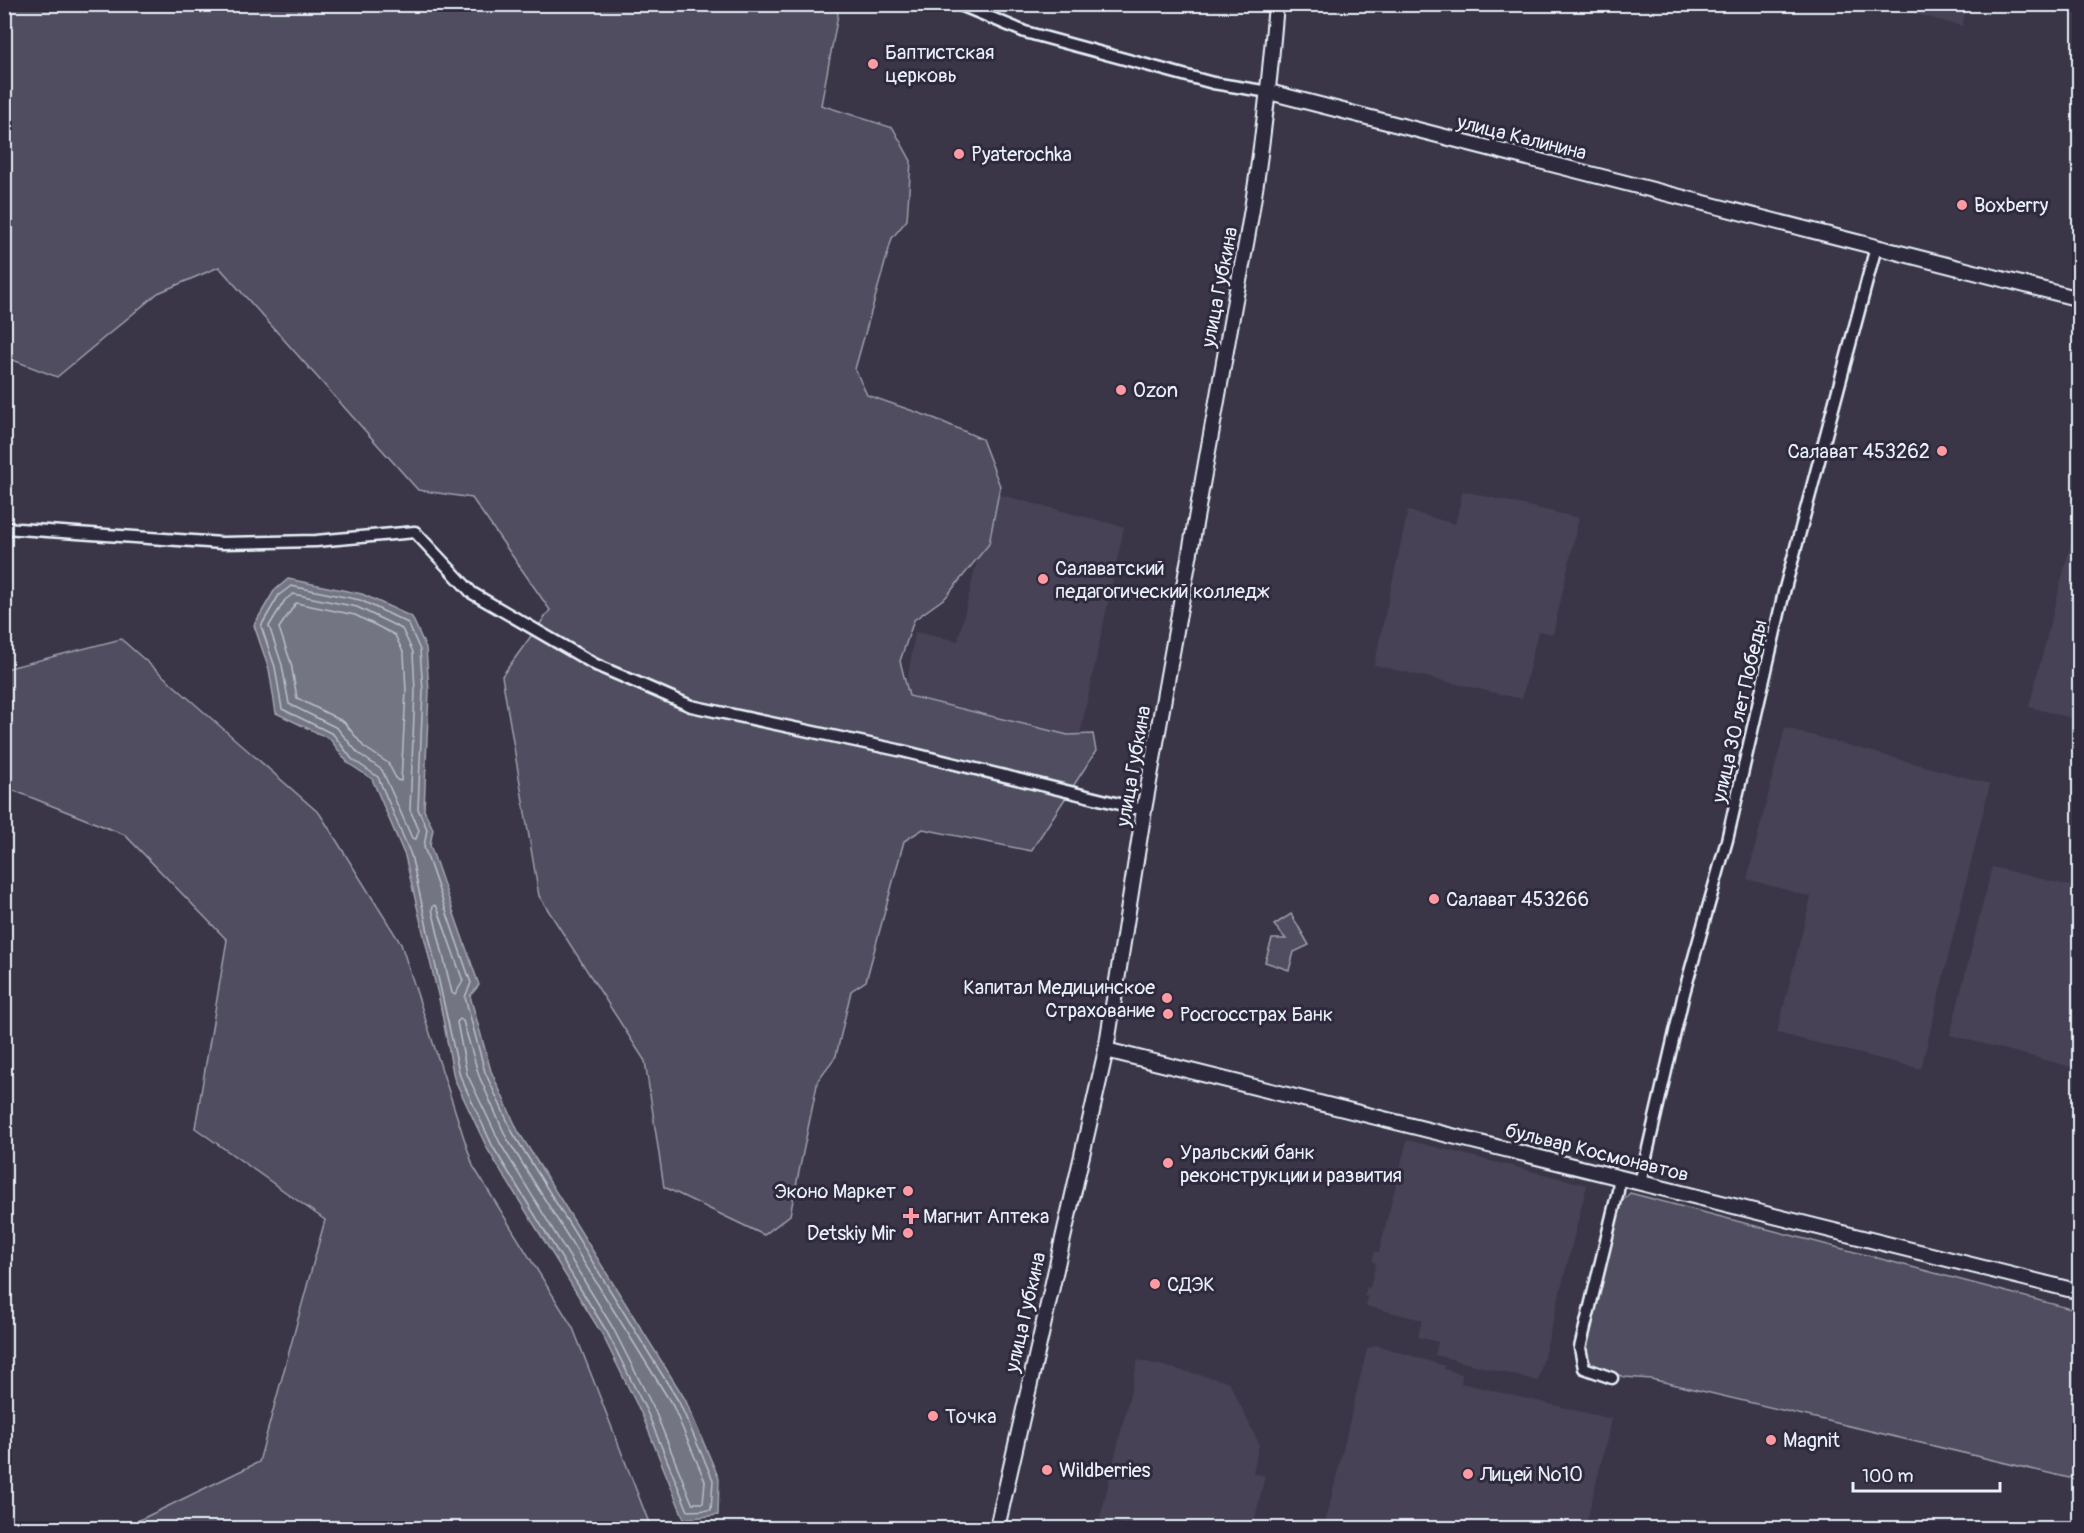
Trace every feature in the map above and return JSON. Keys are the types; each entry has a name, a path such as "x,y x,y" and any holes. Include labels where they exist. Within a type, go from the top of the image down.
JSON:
{"street":[{"name":"улица Калинина","path":"958,4 1025,32 1213,83 1269,92 2079,299"},
{"name":"улица Губкина","path":"997,1528 1106,1050 1144,810 1234,300 1250,230 1269,92 1276,4"},
{"name":"улица 30 лет Победы","path":"1640,1183 1684,993 1727,840 1784,592 1876,247"},
{"path":"4,528 222,543 316,541 415,532 472,593 596,665 691,706 909,752 1144,810"},
{"name":"бульвар Космонавтов","path":"1106,1050 2079,1292"},
{"path":"1612,1378 1584,1368 1580,1348 1618,1191 1619,1177"}],"shaded area":[{"path":"1967,4 1962,26 1881,5"},
{"path":"4,5 836,5 838,15 821,105 893,128 911,161 907,220 892,238 855,369 867,395 936,419 982,439 1000,486 989,544 946,597 914,620 900,661 909,696 1068,735 1093,734 1096,751 1031,851 923,829 904,841 866,981 851,991 836,1056 818,1080 790,1215 764,1235 664,1187 645,1061 539,896 502,676 550,610 472,498 418,490 219,267 158,293 57,377 5,357"},
{"path":"1463,491 1579,518 1553,634 1538,631 1522,699 1374,665 1408,511 1455,524"},
{"name":"Салаватский педагогический колледж","path":"993,493 1124,527 1078,744 904,701 915,632 958,641"},
{"path":"2079,511 2079,720 2029,707"},
{"path":"121,639 320,814 401,944 473,1166 573,1328 651,1528 123,1528 259,1462 325,1220 195,1128 227,940 125,835 5,787 5,669"},
{"path":"1785,728 1990,784 1921,1069 1777,1033 1811,897 1747,879"},
{"path":"1992,867 2079,888 2079,1069 1950,1035"},
{"path":"1291,914 1309,945 1294,952 1289,970 1265,962 1272,939 1286,939 1274,925"},
{"path":"1407,1140 1587,1185 1538,1381 1435,1355 1438,1342 1418,1337 1422,1320 1366,1306 1368,1297 1364,1296 1367,1287 1370,1288 1376,1263 1372,1261 1375,1252 1379,1252"},
{"path":"1630,1193 2079,1311 2079,1474 2069,1478 1651,1379 1624,1377 1592,1365 1585,1350 1616,1207"},
{"name":"Лицей №10","path":"1376,1345 1445,1366 1444,1369 1462,1374 1461,1383 1612,1419 1585,1528 1324,1528 1367,1349"},
{"path":"1138,1360 1229,1382 1259,1444 1253,1473 1265,1476 1253,1528 1139,1528 1100,1519"},
{"path":"1702,1518 1737,1528 1686,1528"}],"water":[{"path":"288,579 362,594 412,617 426,648 429,691 424,810 433,829 430,845 479,985 470,996 491,1071 518,1131 685,1399 719,1479 718,1515 684,1519 643,1417 602,1334 488,1150 454,1078 440,1003 405,856 372,779 348,763 330,739 276,713 269,669 254,625 274,591"}],"place":[{"name":"Баптистская церковь","path":"873,64"},
{"name":"Pyaterochka","path":"959,154"},
{"name":"Boxberry","path":"1962,205"},
{"name":"Ozon","path":"1121,390"},
{"name":"Салават 453262","path":"1942,451"},
{"name":"Салаватский педагогический колледж","path":"1043,579"},
{"name":"Салават 453266","path":"1434,899"},
{"name":"Капитал Медицинское Страхование","path":"1167,998"},
{"name":"Росгосстрах Банк","path":"1168,1014"},
{"name":"Уральский банк реконструкции и развития","path":"1168,1163"},
{"name":"Эконо Маркет","path":"908,1191"},
{"name":"Магнит Аптека","path":"911,1216"},
{"name":"Detskiy Mir","path":"908,1233"},
{"name":"СДЭК","path":"1155,1284"},
{"name":"Точка","path":"933,1416"},
{"name":"Magnit","path":"1771,1440"},
{"name":"Wildberries","path":"1047,1470"},
{"name":"Лицей №10","path":"1468,1474"}]}
